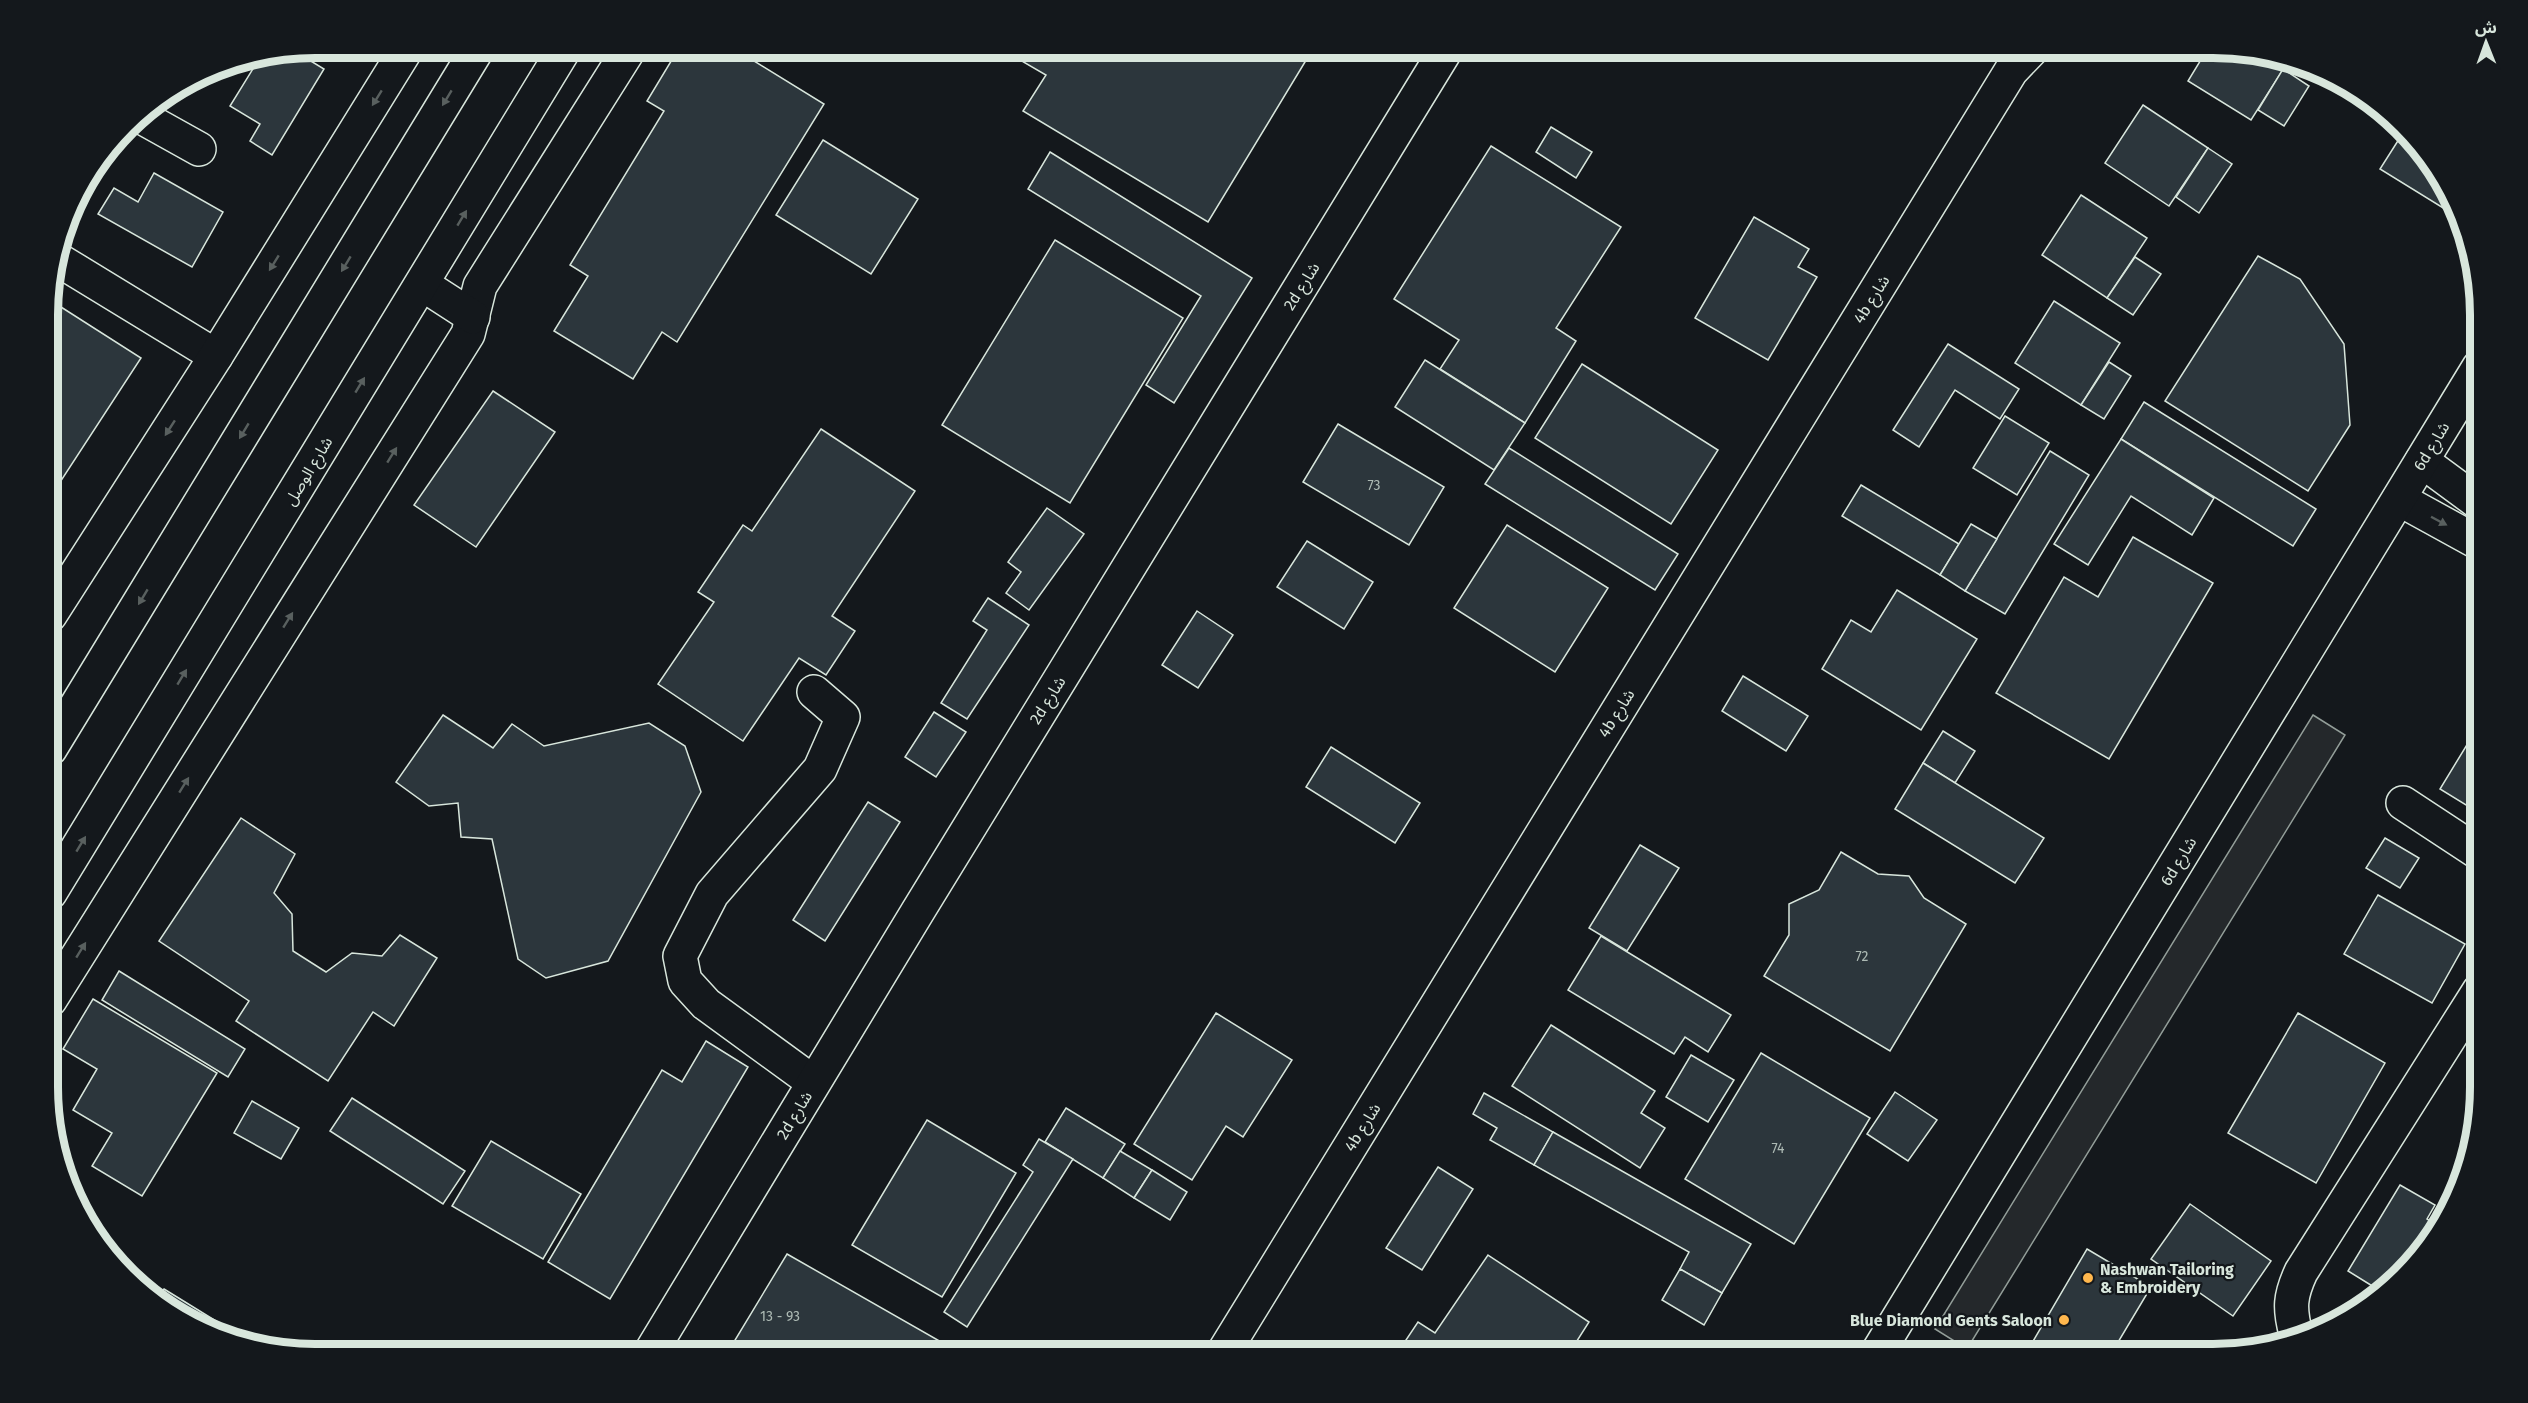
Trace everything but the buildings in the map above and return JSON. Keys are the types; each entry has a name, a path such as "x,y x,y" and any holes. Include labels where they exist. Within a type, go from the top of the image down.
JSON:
{"street":[{"path":"58,603 216,356 402,58"},
{"path":"58,736 472,58"},
{"name":"شارع الوصل","path":"58,880 559,58"},
{"path":"58,987 463,341 474,318 474,307 480,286 624,58"},
{"name":"2d شارع","path":"656,1344 813,1082 1442,58"},
{"name":"4b شارع","path":"1229,1344 2014,60"},
{"path":"148,121 199,149"},
{"path":"64,263 216,356"},
{"path":"422,284 474,318"},
{"name":"6d شارع","path":"1882,1344 2470,382"},
{"path":"2422,461 2470,496"},
{"path":"2399,499 2470,538"},
{"path":"813,1082 706,1004 685,981 680,956 712,894 820,769 843,717 814,692"},
{"path":"2403,803 2470,847"},
{"path":"2295,1331 2290,1313 2292,1291 2301,1272 2470,1007"}],"shaded area":[{"path":"2313,715 2345,735 1970,1344 1959,1344 1935,1329"}],"place":[{"name":"Nashwan Tailoring & Embroidery","path":"2088,1278"},
{"name":"Blue Diamond Gents Saloon","path":"2064,1320"}]}
